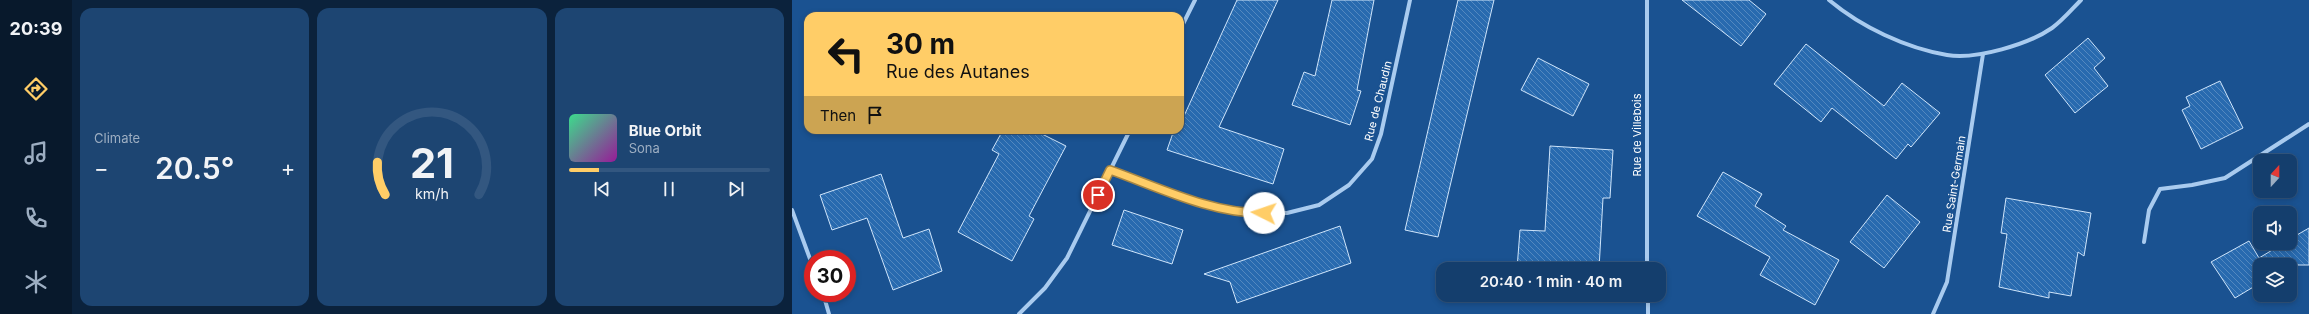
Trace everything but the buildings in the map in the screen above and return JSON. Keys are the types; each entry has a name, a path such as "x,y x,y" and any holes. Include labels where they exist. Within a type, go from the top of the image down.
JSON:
{"street":[{"path":"1184,22 1195,0"},
{"name":"Rue de Chaudin","path":"1110,170 1203,204 1252,213 1287,212 1319,205 1349,185 1372,159 1381,134 1410,0"},
{"name":"Rue de Villebois","path":"1647,0 1647,262"},
{"path":"1829,0 1880,33 1913,45 1948,55 1983,54 2022,42 2052,28 2081,0"},
{"name":"Rue Saint-Germain","path":"1933,314 1947,282 1983,54"},
{"path":"2144,242 2149,210 2160,189 2192,185 2224,178 2309,124"},
{"path":"1019,314 1046,288 1067,258 1128,134"},
{"path":"792,210 807,250"},
{"path":"826,302 829,314"},
{"path":"1648,302 1648,314"}],"route":[{"path":"1098,195 1110,170 1203,204 1252,213 1264,213"}]}
